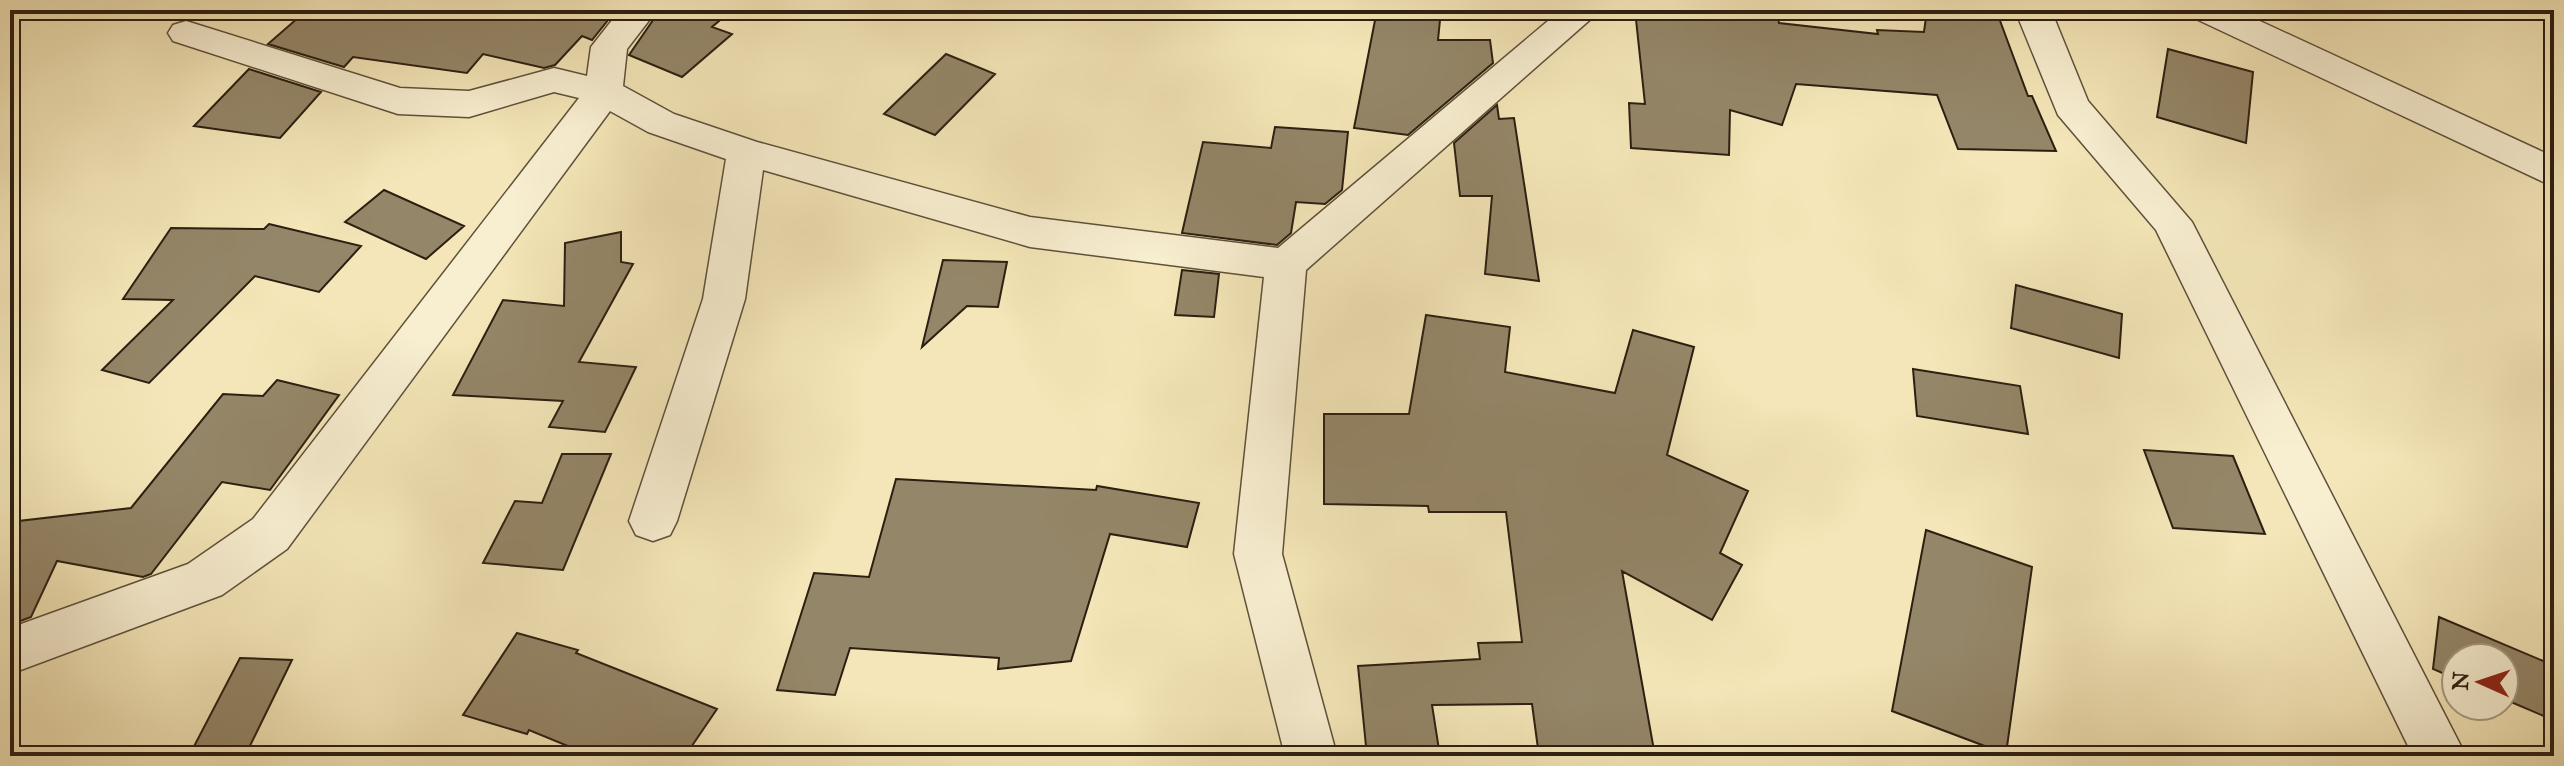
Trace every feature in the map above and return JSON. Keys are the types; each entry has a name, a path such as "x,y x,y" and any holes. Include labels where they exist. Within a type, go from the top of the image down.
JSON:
{"street":[{"path":"10,651 205,580 270,534 604,92 609,47 639,10"},
{"path":"1311,756 1258,554 1286,264 1583,10"},
{"path":"2033,10 2071,106 2172,222 2440,756"},
{"path":"2206,10 2554,173"},
{"path":"186,33 398,101 469,104 554,80 604,92 661,123 746,152 1030,232 1286,264"},
{"path":"653,521 724,299 746,152"}],"building":[{"path":"307,10 616,10 592,40 582,36 555,65 544,68 483,54 467,73 353,57 344,67 268,44"},
{"path":"660,10 732,10 712,27 732,34 682,77 629,55"},
{"path":"1377,10 1441,10 1438,40 1490,40 1493,63 1408,135 1354,128"},
{"path":"1635,10 1777,10 1779,23 1878,34 1877,30 1924,32 1927,10 1996,10 2028,96 2032,96 2056,151 1958,149 1937,95 1796,84 1782,125 1730,110 1729,155 1631,148 1629,103 1645,104"},
{"path":"2168,49 2253,72 2246,143 2157,117"},
{"path":"946,54 995,74 935,135 884,114"},
{"path":"249,69 321,92 280,138 194,126"},
{"path":"1497,105 1499,119 1514,118 1539,281 1485,274 1492,196 1460,196 1454,143"},
{"path":"1275,127 1348,132 1342,190 1325,204 1296,202 1291,233 1277,245 1182,233 1203,142 1271,148"},
{"path":"384,190 464,226 426,259 345,222"},
{"path":"269,224 361,246 319,292 255,276 149,383 102,370 173,300 123,299 171,228 264,229"},
{"path":"621,232 621,262 633,264 579,362 636,367 605,432 549,427 563,401 453,395 503,300 564,306 565,243"},
{"path":"943,260 1007,262 998,307 967,306 922,347"},
{"path":"1182,270 1219,274 1214,317 1175,315"},
{"path":"2016,285 2122,314 2119,358 2011,328"},
{"path":"1426,315 1510,327 1505,372 1615,393 1633,330 1694,347 1667,455 1748,491 1720,553 1742,565 1712,620 1622,571 1655,756 1539,756 1532,704 1432,705 1440,756 1367,756 1358,666 1480,659 1478,643 1522,642 1506,512 1429,512 1428,506 1324,504 1324,414 1409,414"},
{"path":"1913,369 2020,386 2028,434 1917,416"},
{"path":"277,380 339,395 270,490 222,482 151,574 143,577 57,561 31,617 10,625 10,522 131,508 223,394 263,396"},
{"path":"2144,450 2233,456 2265,534 2173,528"},
{"path":"562,454 611,454 563,570 483,563 515,501 542,503"},
{"path":"896,479 1096,490 1097,486 1199,503 1187,547 1110,534 1071,661 998,669 999,658 850,648 835,695 777,690 814,573 869,577"},
{"path":"1926,530 2032,567 2006,754 1892,711"},
{"path":"2439,617 2498,642 2440,642 2440,672 2433,669"},
{"path":"517,633 578,650 576,653 717,709 685,756 592,756 529,730 527,734 463,715"},
{"path":"2520,651 2548,663 2546,717 2520,706"},
{"path":"240,658 292,660 245,756 189,756"}]}
